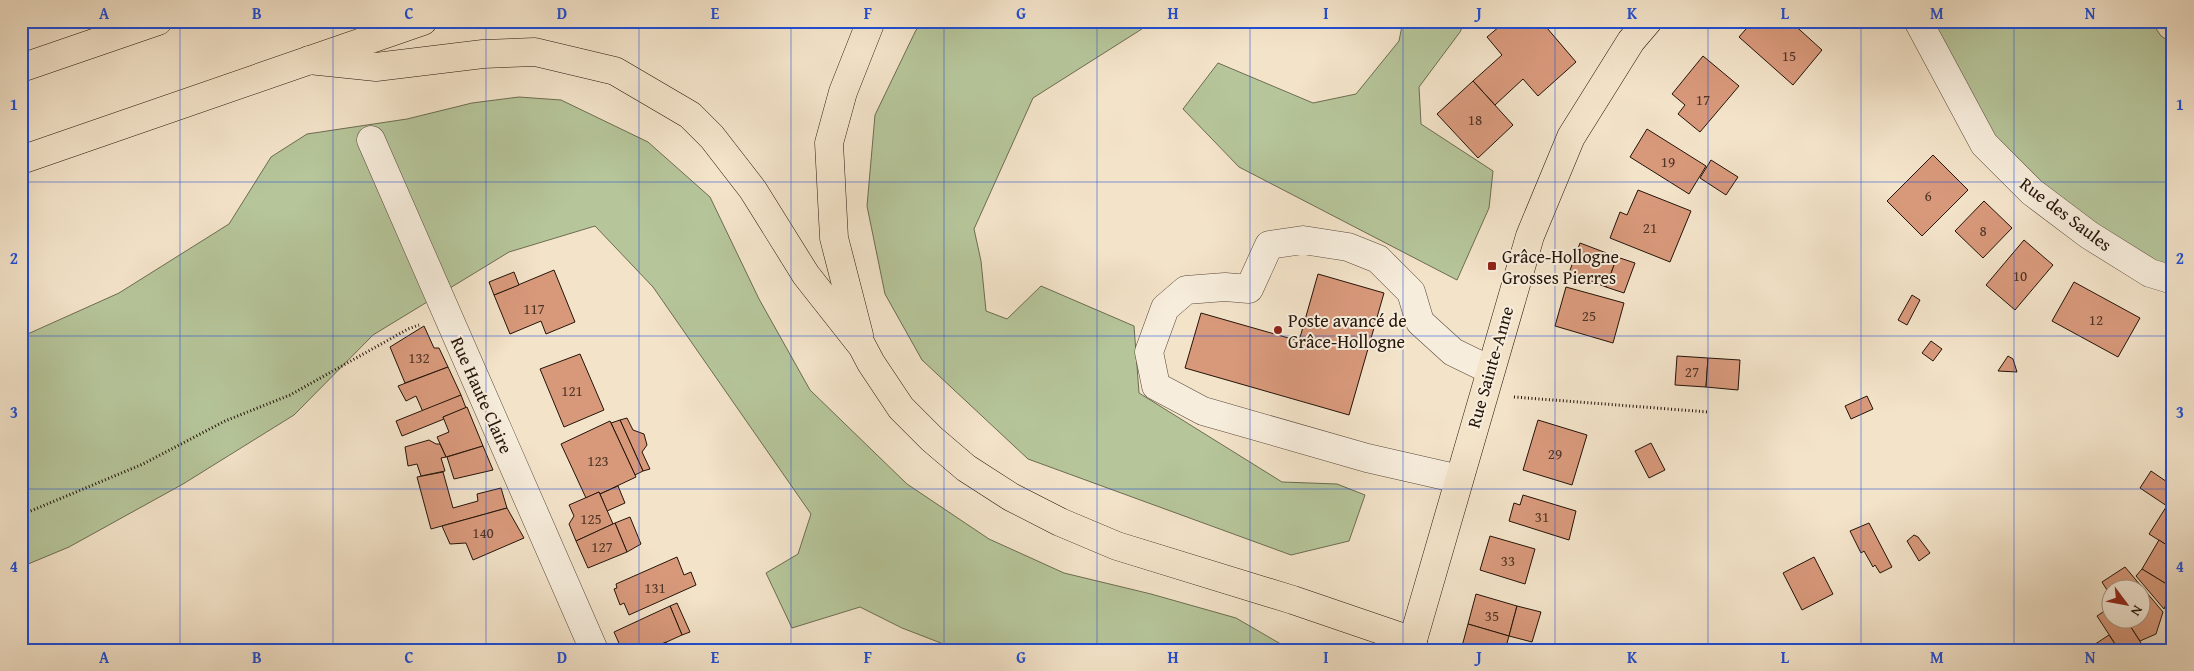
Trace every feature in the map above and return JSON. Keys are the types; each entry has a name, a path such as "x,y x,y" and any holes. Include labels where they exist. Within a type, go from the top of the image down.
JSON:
{"main road":[{"path":"21,160 423,21"},
{"path":"862,346 834,238 829,144 843,92 871,21"},
{"name":"Rue Sainte-Anne","path":"1411,645 1530,236 1571,137 1631,41 1648,21"},
{"path":"21,68 151,23"},
{"path":"309,60 376,67 483,54 535,52 615,71 690,116 712,137 753,190 806,275 862,346 901,408 932,439 966,468 1011,497 1060,522 1117,546 1293,600 1411,645"}],"street":[{"name":"Rue des Saules","path":"1918,21 1984,144 2032,192 2089,235 2150,273 2173,280"},
{"name":"Rue Haute Claire","path":"371,140 594,650"},
{"path":"1459,479 1367,458 1203,411 1156,386 1149,352 1165,308 1186,290 1225,287 1249,289 1269,244 1303,240 1348,247 1378,259 1411,292 1420,322 1487,382"}],"path":[{"path":"21,515 143,464 225,421 290,395 408,329 447,315"},
{"path":"1487,382 1512,397 1708,412"}],"green space":[{"path":"925,21 1150,21 1145,27 1033,98 974,229 981,261 986,311 1007,319 1041,286 1134,326 1139,393 1282,482 1337,484 1365,495 1349,541 1291,555 1028,459 922,360 885,294 867,206 875,115 916,30"},
{"path":"1403,21 1465,21 1460,32 1419,87 1421,124 1493,171 1489,208 1457,280 1239,167 1183,109 1218,63 1313,103 1356,94 1399,41"},
{"path":"1932,21 2151,21 2161,36 2173,44 2173,266 2152,263 2090,224 1995,141"},
{"path":"519,97 561,100 648,142 710,197 759,299 810,390 907,484 989,539 1064,573 1151,594 1236,618 1291,650 959,650 902,628 860,607 792,628 766,573 798,554 811,514 653,287 595,226 509,252 373,335 294,415 183,484 69,547 21,567 21,337 119,293 229,224 271,157 307,134 407,119 472,103"}],"building":[{"path":"1506,21 1541,21 1576,62 1538,96 1523,79 1495,105 1473,81 1502,55 1487,37"},
{"path":"1753,21 1790,21 1822,50 1793,85 1739,37"},
{"path":"1703,56 1739,86 1700,132 1678,114 1685,105 1672,94"},
{"path":"1473,81 1513,125 1478,158 1437,114"},
{"path":"1647,129 1706,166 1689,194 1630,157"},
{"path":"1933,155 1968,190 1922,236 1887,201"},
{"path":"1711,160 1738,177 1726,195 1700,178"},
{"path":"1638,190 1691,211 1670,262 1610,238 1620,212 1627,215"},
{"path":"1984,201 2012,228 1983,258 1955,231"},
{"path":"2024,240 2053,265 2015,310 1986,285"},
{"path":"1580,243 1617,257 1606,287 1569,273"},
{"path":"1617,257 1635,263 1624,293 1606,287"},
{"path":"554,270 575,322 546,334 541,321 510,334 494,295"},
{"path":"514,272 519,285 494,295 489,282"},
{"path":"1318,274 1384,293 1349,415 1185,368 1201,313 1299,341"},
{"path":"2074,282 2140,318 2118,357 2052,321"},
{"path":"1566,287 1624,303 1613,343 1555,326"},
{"path":"1912,295 1920,300 1907,325 1898,320"},
{"path":"424,326 434,348 439,348 448,367 405,383 390,347"},
{"path":"1931,341 1942,349 1933,361 1922,353"},
{"path":"580,354 604,410 564,427 540,369"},
{"path":"1677,356 1708,358 1706,387 1675,385"},
{"path":"2008,356 2013,359 2017,372 1998,371"},
{"path":"1708,358 1740,360 1738,390 1706,387"},
{"path":"448,367 461,395 423,412 416,396 406,401 398,386"},
{"path":"461,395 466,408 402,436 396,421"},
{"path":"1867,396 1873,409 1851,419 1845,406"},
{"path":"467,407 483,446 446,457 437,437 449,432 443,417"},
{"path":"627,418 633,430 644,434 647,445 642,452 650,469 643,471 620,420"},
{"path":"620,420 643,471 635,475 611,423"},
{"path":"1538,420 1587,435 1572,485 1523,470"},
{"path":"610,421 636,477 600,494 599,492 586,498 561,444"},
{"path":"429,440 440,444 446,457 441,458 445,471 421,476 417,464 408,466 405,447"},
{"path":"1651,443 1665,470 1649,478 1635,451"},
{"path":"483,446 493,470 454,479 447,457"},
{"path":"2151,471 2173,486 2173,496 2167,506 2140,488"},
{"path":"443,472 453,508 478,501 477,494 501,488 507,508 431,529 417,477"},
{"path":"618,486 625,503 607,511 600,494"},
{"path":"599,492 613,524 576,541 569,524 574,516 569,505"},
{"path":"1523,495 1576,511 1569,540 1509,521 1514,503 1520,505"},
{"path":"2168,504 2173,507 2173,549 2149,534"},
{"path":"507,508 524,538 473,560 466,543 450,544 442,526"},
{"path":"630,517 641,544 627,552 615,523"},
{"path":"615,523 627,552 588,568 576,541"},
{"path":"1869,523 1892,567 1880,573 1875,565 1873,567 1864,551 1861,553 1850,531"},
{"path":"1914,535 1918,537 1930,553 1919,561 1907,541"},
{"path":"1490,536 1535,549 1525,584 1480,570"},
{"path":"2159,540 2173,549 2173,588 2142,569"},
{"path":"677,557 684,575 691,572 696,585 629,615 624,603 620,605 614,589 617,588 616,584"},
{"path":"1814,557 1833,594 1802,610 1783,573"},
{"path":"2125,567 2134,578 2108,578"},
{"path":"2142,569 2173,588 2164,609 2152,595 2152,578 2138,578 2136,576"},
{"path":"1476,594 1517,606 1509,636 1468,624"},
{"path":"2152,599 2163,612 2156,634 2140,641 2132,628 2152,628"},
{"path":"677,603 690,632 682,635 670,606"},
{"path":"670,606 682,635 649,650 622,650 614,632"},
{"path":"1517,606 1541,612 1532,642 1509,636"},
{"path":"2102,613 2102,624 2097,616"},
{"path":"1468,624 1509,636 1505,650 1461,650"},
{"path":"2105,628 2131,628 2141,643 2130,650 2119,650"},
{"path":"2109,635 2119,650 2086,650"},
{"path":"666,642 670,650 649,650"}],"place":[{"name":"Grâce-Hollogne Grosses Pierres","path":"1492,266"},
{"name":"Poste avancé de Grâce-Hollogne","path":"1278,330"}]}
